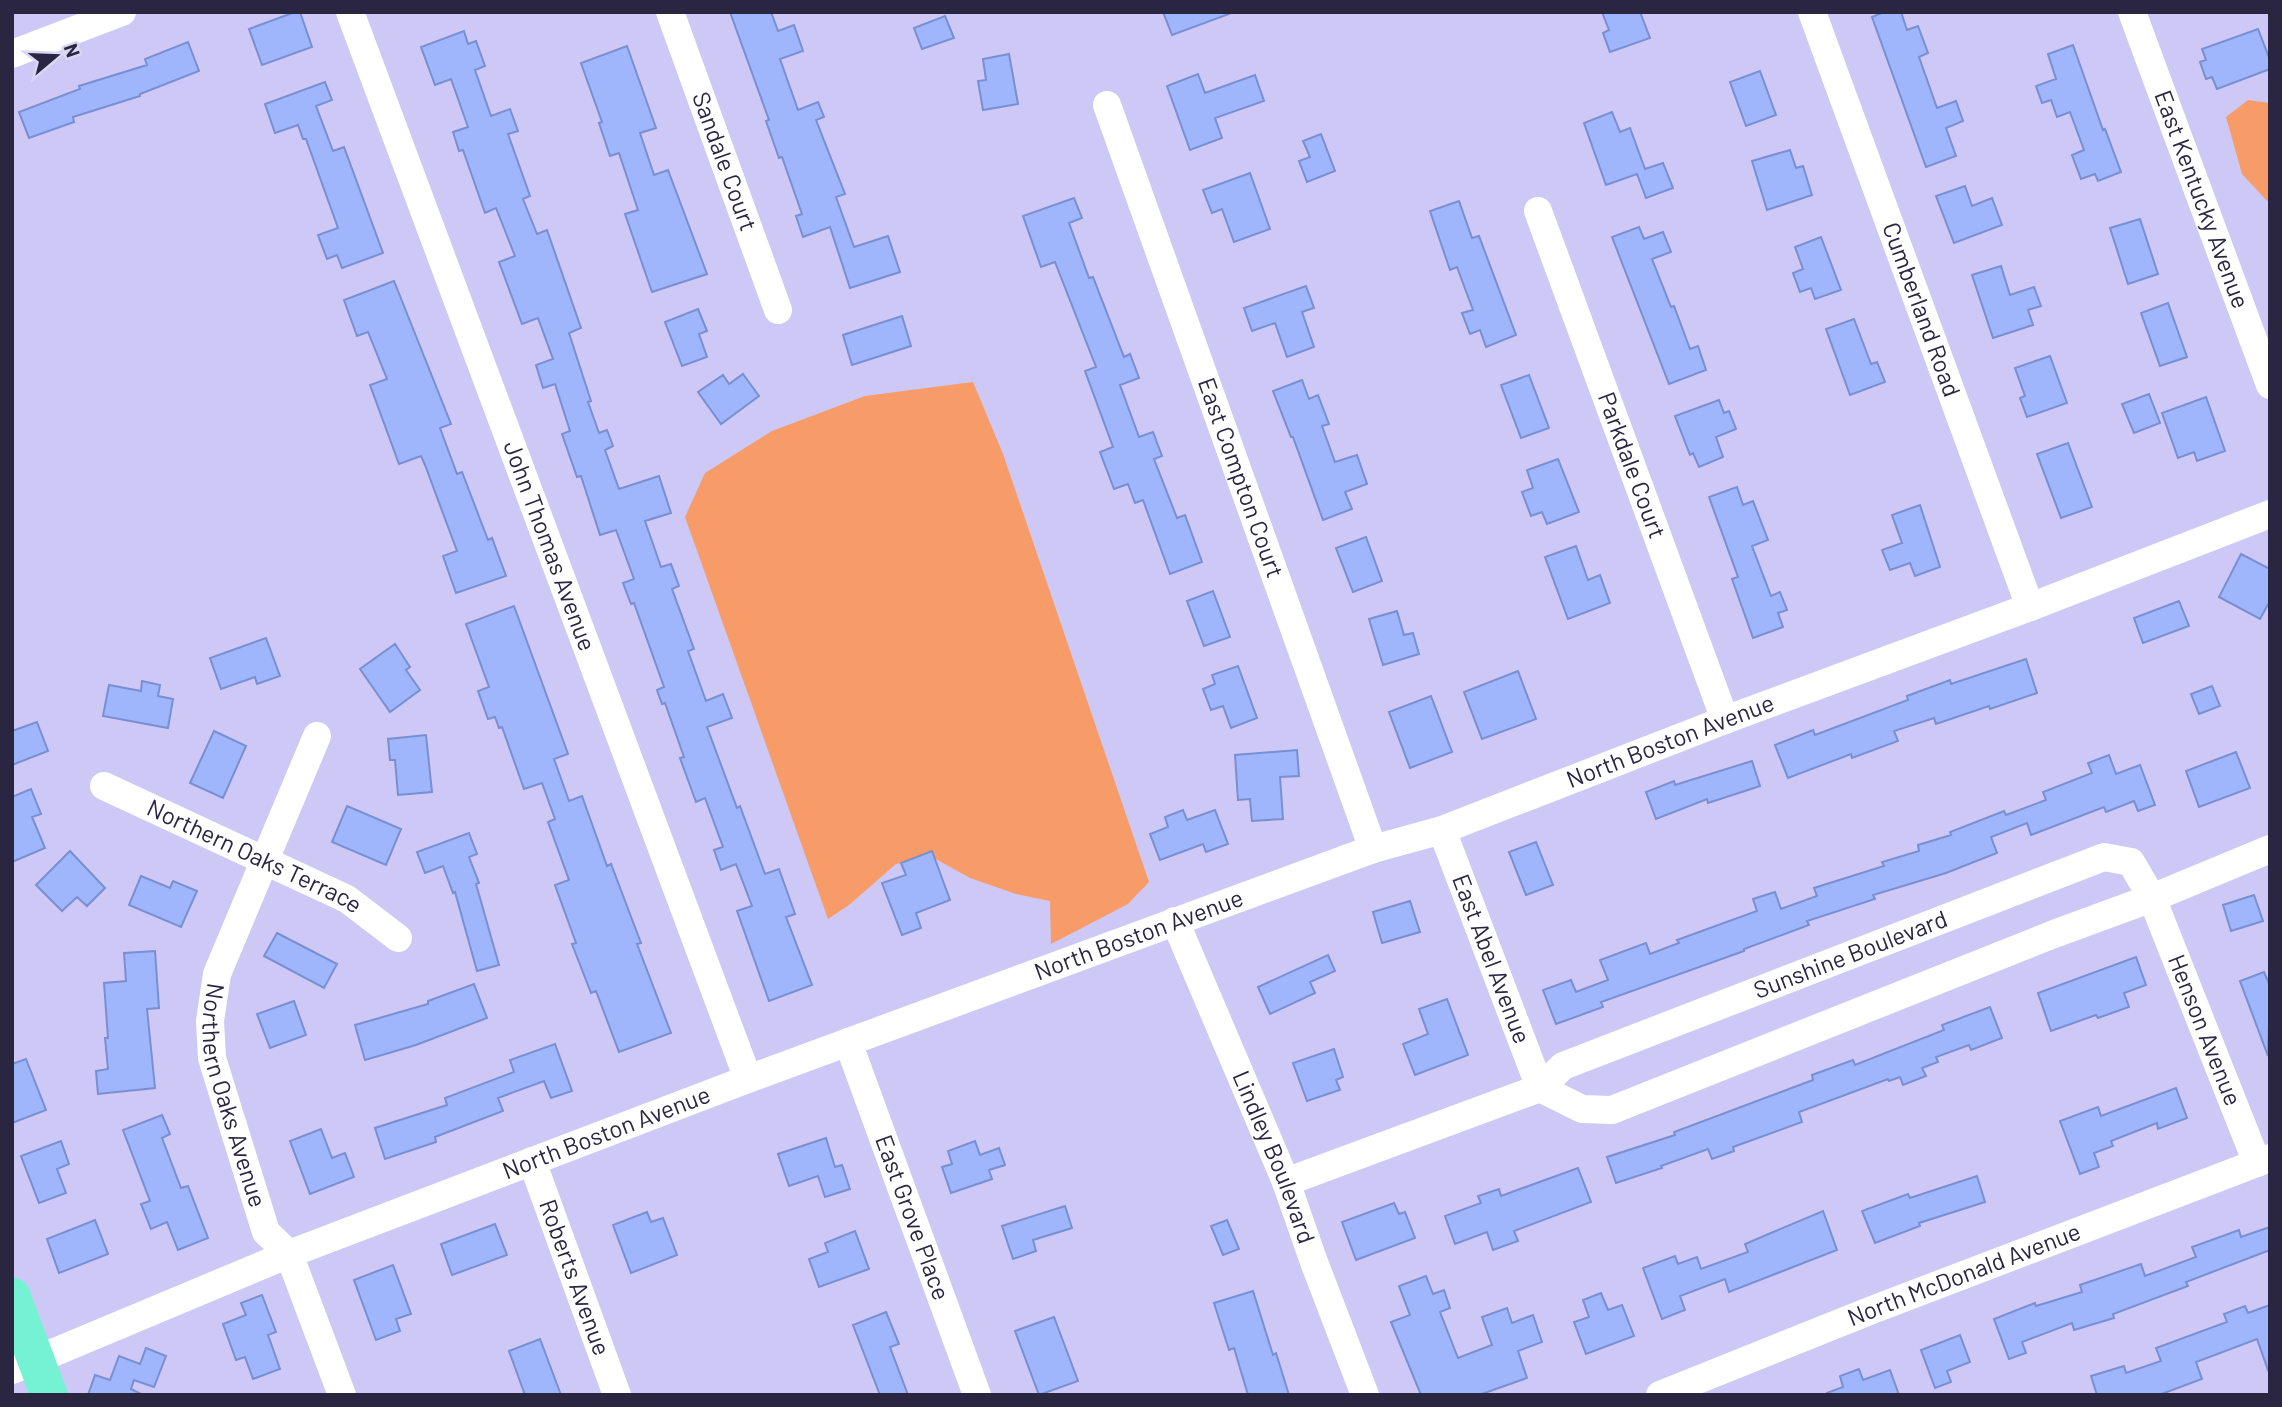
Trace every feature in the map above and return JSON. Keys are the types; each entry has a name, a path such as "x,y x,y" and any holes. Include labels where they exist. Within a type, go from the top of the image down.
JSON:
{"main road":[{"path":"12,1297 32,1375"}],"street":[{"path":"12,54 122,12"},
{"name":"John Thomas Avenue","path":"351,12 748,1079"},
{"name":"Sandale Court","path":"670,12 778,310"},
{"name":"Cumberland Road","path":"1812,12 2030,607"},
{"name":"East Kentucky Avenue","path":"2132,12 2270,385"},
{"name":"East Compton Court","path":"1107,105 1373,849"},
{"name":"Parkdale Court","path":"1538,211 1725,720"},
{"name":"North Boston Avenue","path":"32,1375 289,1254 748,1079 1175,921 1373,849 1443,830 2270,514"},
{"name":"Northern Oaks Avenue","path":"289,1254 266,1232 212,1058 210,1021 217,974 317,736"},
{"name":"Northern Oaks Terrace","path":"104,786 347,899 398,939"},
{"name":"East Abel Avenue","path":"1443,830 1540,1088"},
{"path":"1540,1088 1582,1109 1612,1110 2270,849"},
{"name":"Sunshine Boulevard","path":"1286,1182 1540,1088 1563,1066 2104,857 2131,862 2151,898"},
{"name":"Henson Avenue","path":"2151,898 2263,1160"},
{"name":"Lindley Boulevard","path":"1175,921 1286,1182 1365,1395"},
{"name":"East Grove Place","path":"848,1042 977,1395"},
{"name":"North McDonald Avenue","path":"1660,1395 1872,1310 2263,1160"},
{"name":"Roberts Avenue","path":"533,1161 617,1395"},
{"path":"289,1254 342,1395"}],"shaded area":[{"path":"2248,100 2270,103 2270,204 2242,174 2226,117"},
{"path":"973,382 1003,454 1149,882 1128,904 1051,944 1050,901 1016,894 970,878 934,858 896,864 849,905 828,919 685,517 705,473 772,431 865,396"}],"building":[{"path":"300,12 312,47 262,65 249,29"},
{"path":"730,12 771,12 778,31 794,25 803,51 780,59 798,110 818,102 824,117 816,120 845,194 836,197 854,247 888,236 900,272 850,288 830,227 803,237 796,216 802,214 782,157 779,158 766,121 769,120"},
{"path":"1163,12 1228,12 1229,14 1172,35"},
{"path":"1602,12 1640,12 1650,38 1610,52 1603,33 1609,30"},
{"path":"1884,12 1901,12 1907,30 1918,26 1928,53 1919,57 1937,108 1956,101 1963,121 1946,128 1956,156 1926,167 1872,17"},
{"path":"945,16 954,38 922,49 914,28"},
{"path":"2258,29 2270,60 2270,69 2217,89 2212,77 2206,79 2200,62 2206,60 2202,49"},
{"path":"464,31 468,44 476,41 485,66 475,70 491,116 510,109 518,131 508,134 530,196 523,199 537,234 547,230 581,328 569,333 599,433 607,430 613,446 605,450 619,489 659,476 671,513 645,521 661,567 671,564 679,586 672,589 694,649 688,651 706,701 723,694 732,718 707,727 765,874 779,869 795,914 786,917 812,985 769,1001 737,911 752,906 736,864 721,870 714,850 723,847 705,798 696,802 680,758 684,757 665,703 662,704 657,690 664,687 634,603 631,604 623,583 634,579 616,530 600,535 581,476 577,477 562,434 570,431 555,384 543,388 536,365 553,359 538,318 522,324 499,262 515,256 496,208 485,213 463,150 459,151 453,132 468,127 451,79 435,85 421,47"},
{"path":"188,42 199,71 140,96 73,117 74,122 29,138 19,112 80,89 79,86 147,65 145,59"},
{"path":"2073,45 2121,172 2098,181 2095,174 2081,179 2072,155 2084,150 2070,112 2057,117 2051,100 2042,103 2036,86 2056,79 2048,54"},
{"path":"627,46 656,128 640,133 654,175 668,170 707,274 652,292 625,214 638,210 619,153 610,156 599,123 602,122 581,63"},
{"path":"1009,54 1018,104 983,110 978,81 986,80 983,59"},
{"path":"1760,71 1776,115 1746,126 1730,82"},
{"path":"1198,74 1205,93 1255,75 1264,101 1215,118 1222,138 1190,150 1167,86"},
{"path":"325,82 332,100 316,106 333,151 344,147 383,253 342,268 337,255 327,259 318,235 338,228 306,139 303,139 298,125 275,133 265,104"},
{"path":"1612,112 1620,132 1630,128 1645,169 1663,163 1673,188 1646,198 1637,174 1606,185 1584,123"},
{"path":"1321,134 1335,171 1307,182 1299,161 1310,157 1303,141"},
{"path":"1790,150 1796,168 1803,166 1812,195 1767,210 1752,161"},
{"path":"1250,173 1270,229 1234,242 1222,209 1212,213 1203,190"},
{"path":"1965,186 1972,206 1992,198 2002,225 1954,243 1936,196"},
{"path":"1074,198 1082,218 1069,223 1089,278 1093,277 1124,357 1130,354 1139,378 1120,385 1139,437 1153,432 1162,456 1154,459 1177,518 1185,515 1202,562 1170,574 1143,500 1135,503 1128,484 1114,489 1100,452 1113,447 1085,371 1096,367 1055,262 1041,267 1023,216"},
{"path":"1459,201 1472,238 1479,236 1516,335 1486,347 1480,330 1470,334 1462,313 1473,310 1457,267 1450,270 1430,211"},
{"path":"2140,219 2158,274 2128,284 2110,228"},
{"path":"1639,227 1644,239 1663,232 1671,252 1652,259 1690,349 1698,346 1706,370 1669,384 1612,237"},
{"path":"1821,237 1841,290 1815,299 1811,288 1800,292 1793,273 1803,269 1795,247"},
{"path":"2001,266 2010,295 2034,287 2041,306 2028,310 2033,325 1993,338 1972,275"},
{"path":"394,281 451,424 440,428 457,474 462,472 488,540 492,538 506,576 456,593 443,556 457,551 425,465 421,456 399,464 370,385 387,379 368,332 357,336 344,300"},
{"path":"1306,286 1314,308 1302,312 1314,347 1287,357 1275,323 1252,331 1244,308"},
{"path":"2168,303 2187,357 2160,366 2141,313"},
{"path":"698,309 707,331 699,334 707,357 682,366 665,322"},
{"path":"902,316 911,346 852,365 843,335"},
{"path":"1854,319 1871,364 1877,362 1885,382 1850,395 1826,329"},
{"path":"2050,356 2067,403 2027,417 2020,398 2025,396 2015,368"},
{"path":"743,374 759,396 721,424 698,392 723,375 729,384"},
{"path":"1529,375 1549,428 1521,438 1501,385"},
{"path":"1302,380 1309,399 1318,395 1329,424 1322,426 1335,462 1357,455 1367,484 1345,492 1352,509 1323,520 1273,391"},
{"path":"2149,394 2160,423 2134,433 2122,404"},
{"path":"2206,397 2225,451 2197,461 2194,452 2178,458 2162,413"},
{"path":"1719,400 1724,413 1729,411 1736,429 1716,437 1723,457 1699,467 1693,453 1690,455 1675,416"},
{"path":"2068,443 2092,507 2061,518 2037,454"},
{"path":"1558,459 1579,512 1547,524 1542,512 1531,516 1522,492 1533,488 1527,470"},
{"path":"1737,487 1743,505 1753,501 1768,540 1752,546 1771,596 1780,592 1787,610 1778,613 1783,627 1753,638 1732,579 1738,577 1709,497"},
{"path":"1920,505 1940,567 1915,576 1910,563 1890,570 1882,550 1902,543 1892,515"},
{"path":"1366,537 1382,581 1353,592 1336,548"},
{"path":"1576,546 1588,580 1600,575 1610,603 1568,619 1545,557"},
{"path":"2241,554 2270,569 2270,601 2260,619 2219,597"},
{"path":"1213,591 1230,637 1204,646 1187,601"},
{"path":"2179,601 2189,626 2143,643 2134,618"},
{"path":"514,606 568,754 554,759 569,801 582,796 607,866 611,864 641,943 637,944 671,1033 619,1052 596,991 591,993 572,944 576,943 555,885 569,880 548,822 555,819 542,783 524,789 502,727 499,728 495,717 488,719 478,691 489,687 466,624"},
{"path":"1397,611 1404,635 1413,633 1419,654 1383,665 1369,619"},
{"path":"266,638 280,676 257,684 255,677 221,689 210,658"},
{"path":"395,644 410,667 406,670 420,690 390,712 360,669"},
{"path":"2026,659 2037,693 1936,724 1934,718 1894,731 1898,741 1852,758 1851,754 1788,778 1775,745 1813,730 1815,735 1908,700 1907,696 1950,680 1951,684"},
{"path":"1238,666 1257,718 1231,728 1223,706 1211,710 1203,689 1215,684 1212,675"},
{"path":"1518,671 1536,719 1482,739 1464,692"},
{"path":"142,681 160,685 158,696 173,699 168,728 103,716 109,685 141,691"},
{"path":"2212,686 2220,706 2199,714 2191,694"},
{"path":"1431,696 1452,752 1410,768 1389,712"},
{"path":"37,722 48,751 12,765 12,731"},
{"path":"214,731 246,746 223,798 190,783"},
{"path":"426,735 432,792 398,795 395,760 390,760 388,739"},
{"path":"1297,750 1299,776 1280,777 1283,819 1252,821 1250,799 1238,800 1235,755"},
{"path":"2236,752 2250,788 2199,807 2186,771"},
{"path":"2109,755 2116,774 2140,765 2155,805 2138,811 2134,801 2106,812 2104,807 2031,835 2027,823 1991,837 1997,853 1946,873 1873,895 1875,899 1807,921 1809,925 1601,1002 1603,1007 1556,1024 1543,990 1571,980 1576,992 1608,980 1600,960 1646,943 1650,954 1679,943 1677,940 1757,911 1753,899 1775,892 1781,909 1817,896 1814,888 1884,866 1882,862 1919,851 1918,845 1951,835 1950,832 2004,811 2006,815 2046,800 2043,792 2092,773 2088,763"},
{"path":"1752,761 1760,786 1708,803 1707,799 1656,819 1646,792 1674,781 1675,785"},
{"path":"31,789 41,814 32,817 45,848 12,862 12,797"},
{"path":"347,806 401,829 386,865 332,842"},
{"path":"1183,810 1187,820 1215,810 1228,844 1206,852 1203,844 1160,860 1150,834 1168,827 1165,817"},
{"path":"469,833 477,854 469,857 479,883 476,884 499,965 477,971 455,892 453,893 443,866 425,873 417,852"},
{"path":"1536,842 1553,885 1526,895 1509,852"},
{"path":"70,851 105,888 87,906 77,897 62,911 36,885"},
{"path":"932,851 950,900 916,913 921,928 902,935 882,883 906,875 901,863"},
{"path":"141,876 170,888 173,881 197,891 181,927 129,905"},
{"path":"2254,895 2263,921 2231,931 2223,905"},
{"path":"1410,901 1420,932 1382,943 1373,912"},
{"path":"277,933 337,964 324,988 264,956"},
{"path":"155,951 159,1008 147,1009 155,1088 98,1094 96,1071 108,1069 104,983 126,981 124,953"},
{"path":"1328,955 1335,971 1310,982 1315,993 1270,1014 1258,987"},
{"path":"2136,957 2146,985 2124,993 2129,1007 2051,1031 2038,993"},
{"path":"2264,972 2270,986 2268,1056 2240,981"},
{"path":"474,984 487,1018 416,1045 365,1060 355,1025 428,1004 428,1001"},
{"path":"1447,999 1468,1055 1415,1075 1403,1044 1428,1034 1419,1009"},
{"path":"294,1001 306,1035 270,1048 257,1014"},
{"path":"1990,1007 2002,1038 1971,1050 1969,1045 1936,1057 1938,1062 1922,1068 1926,1076 1903,1085 1900,1077 1889,1081 1888,1079 1799,1112 1802,1122 1733,1147 1734,1151 1712,1159 1708,1149 1616,1183 1607,1157 1675,1135 1674,1132 1813,1080 1812,1075 1853,1060 1855,1065 1944,1030 1942,1025"},
{"path":"555,1044 572,1091 551,1098 544,1081 498,1098 503,1111 435,1137 436,1142 385,1159 375,1128 447,1105 445,1098 514,1072 510,1060"},
{"path":"1334,1049 1343,1077 1336,1080 1340,1090 1307,1101 1293,1063"},
{"path":"26,1059 46,1110 12,1123 12,1064"},
{"path":"2176,1088 2187,1118 2158,1129 2157,1123 2111,1141 2113,1146 2094,1153 2099,1167 2080,1174 2060,1121 2098,1107 2101,1116"},
{"path":"162,1115 170,1134 162,1138 181,1188 188,1186 208,1238 178,1250 167,1222 151,1229 141,1204 150,1201 123,1130"},
{"path":"321,1129 332,1158 345,1153 354,1177 310,1194 290,1141"},
{"path":"826,1138 835,1167 842,1165 850,1189 825,1197 818,1176 789,1186 778,1154"},
{"path":"61,1141 69,1164 57,1169 66,1193 39,1203 21,1156"},
{"path":"975,1141 980,1155 999,1148 1005,1165 989,1170 992,1179 951,1193 942,1167 952,1164 948,1151"},
{"path":"1578,1168 1591,1202 1514,1231 1518,1241 1493,1250 1487,1232 1455,1244 1445,1216 1481,1203 1478,1196 1499,1189 1501,1196"},
{"path":"1977,1176 1985,1202 1919,1223 1920,1226 1875,1243 1862,1211 1908,1194 1910,1198"},
{"path":"1394,1203 1399,1214 1405,1212 1415,1238 1356,1260 1342,1222"},
{"path":"1065,1206 1072,1228 1033,1240 1036,1251 1013,1259 1002,1226"},
{"path":"1823,1211 1837,1250 1729,1292 1725,1279 1680,1296 1685,1310 1662,1319 1643,1268 1675,1256 1678,1264 1697,1257 1701,1269 1748,1252 1745,1244"},
{"path":"647,1212 651,1222 663,1218 677,1255 631,1273 613,1225"},
{"path":"95,1220 108,1254 59,1273 47,1239"},
{"path":"1227,1220 1239,1249 1223,1255 1211,1226"},
{"path":"495,1224 507,1255 452,1275 441,1244"},
{"path":"2270,1227 2270,1250 2186,1282 2188,1286 2113,1314 2114,1318 2074,1330 2072,1323 2022,1342 2026,1353 2009,1359 1994,1319 2035,1303 2036,1306 2082,1292 2080,1285 2141,1264 2145,1276 2196,1257 2192,1247 2239,1230 2241,1237"},
{"path":"855,1231 869,1269 819,1287 809,1259 828,1252 825,1243"},
{"path":"393,1265 411,1314 396,1319 400,1331 376,1340 354,1280"},
{"path":"1426,1276 1433,1294 1444,1290 1450,1308 1440,1312 1458,1358 1492,1345 1482,1317 1507,1308 1512,1323 1533,1315 1542,1342 1518,1351 1527,1378 1479,1395 1421,1395 1391,1322 1410,1315 1399,1286"},
{"path":"1253,1291 1289,1395 1248,1395 1234,1348 1229,1350 1214,1303"},
{"path":"1601,1293 1608,1310 1622,1305 1634,1336 1586,1354 1574,1322 1589,1317 1583,1300"},
{"path":"262,1295 276,1332 268,1335 280,1369 253,1379 245,1357 236,1360 223,1324 246,1315 241,1303"},
{"path":"2270,1305 2270,1369 2268,1370 2257,1339 2196,1362 2202,1379 2159,1395 2097,1395 2091,1376 2124,1366 2126,1373 2161,1361 2156,1348 2227,1322 2224,1314 2245,1306 2248,1313"},
{"path":"886,1312 899,1344 890,1347 908,1395 880,1395 853,1325"},
{"path":"1054,1317 1078,1381 1039,1395 1015,1331"},
{"path":"1960,1335 1970,1362 1947,1371 1951,1382 1935,1388 1921,1350"},
{"path":"540,1339 561,1395 525,1395 509,1351"},
{"path":"146,1348 166,1356 154,1387 134,1380 131,1389 143,1395 88,1395 95,1375 110,1380 119,1356 140,1364"},
{"path":"1859,1369 1863,1380 1890,1370 1899,1395 1827,1395 1843,1387 1840,1376"}]}
